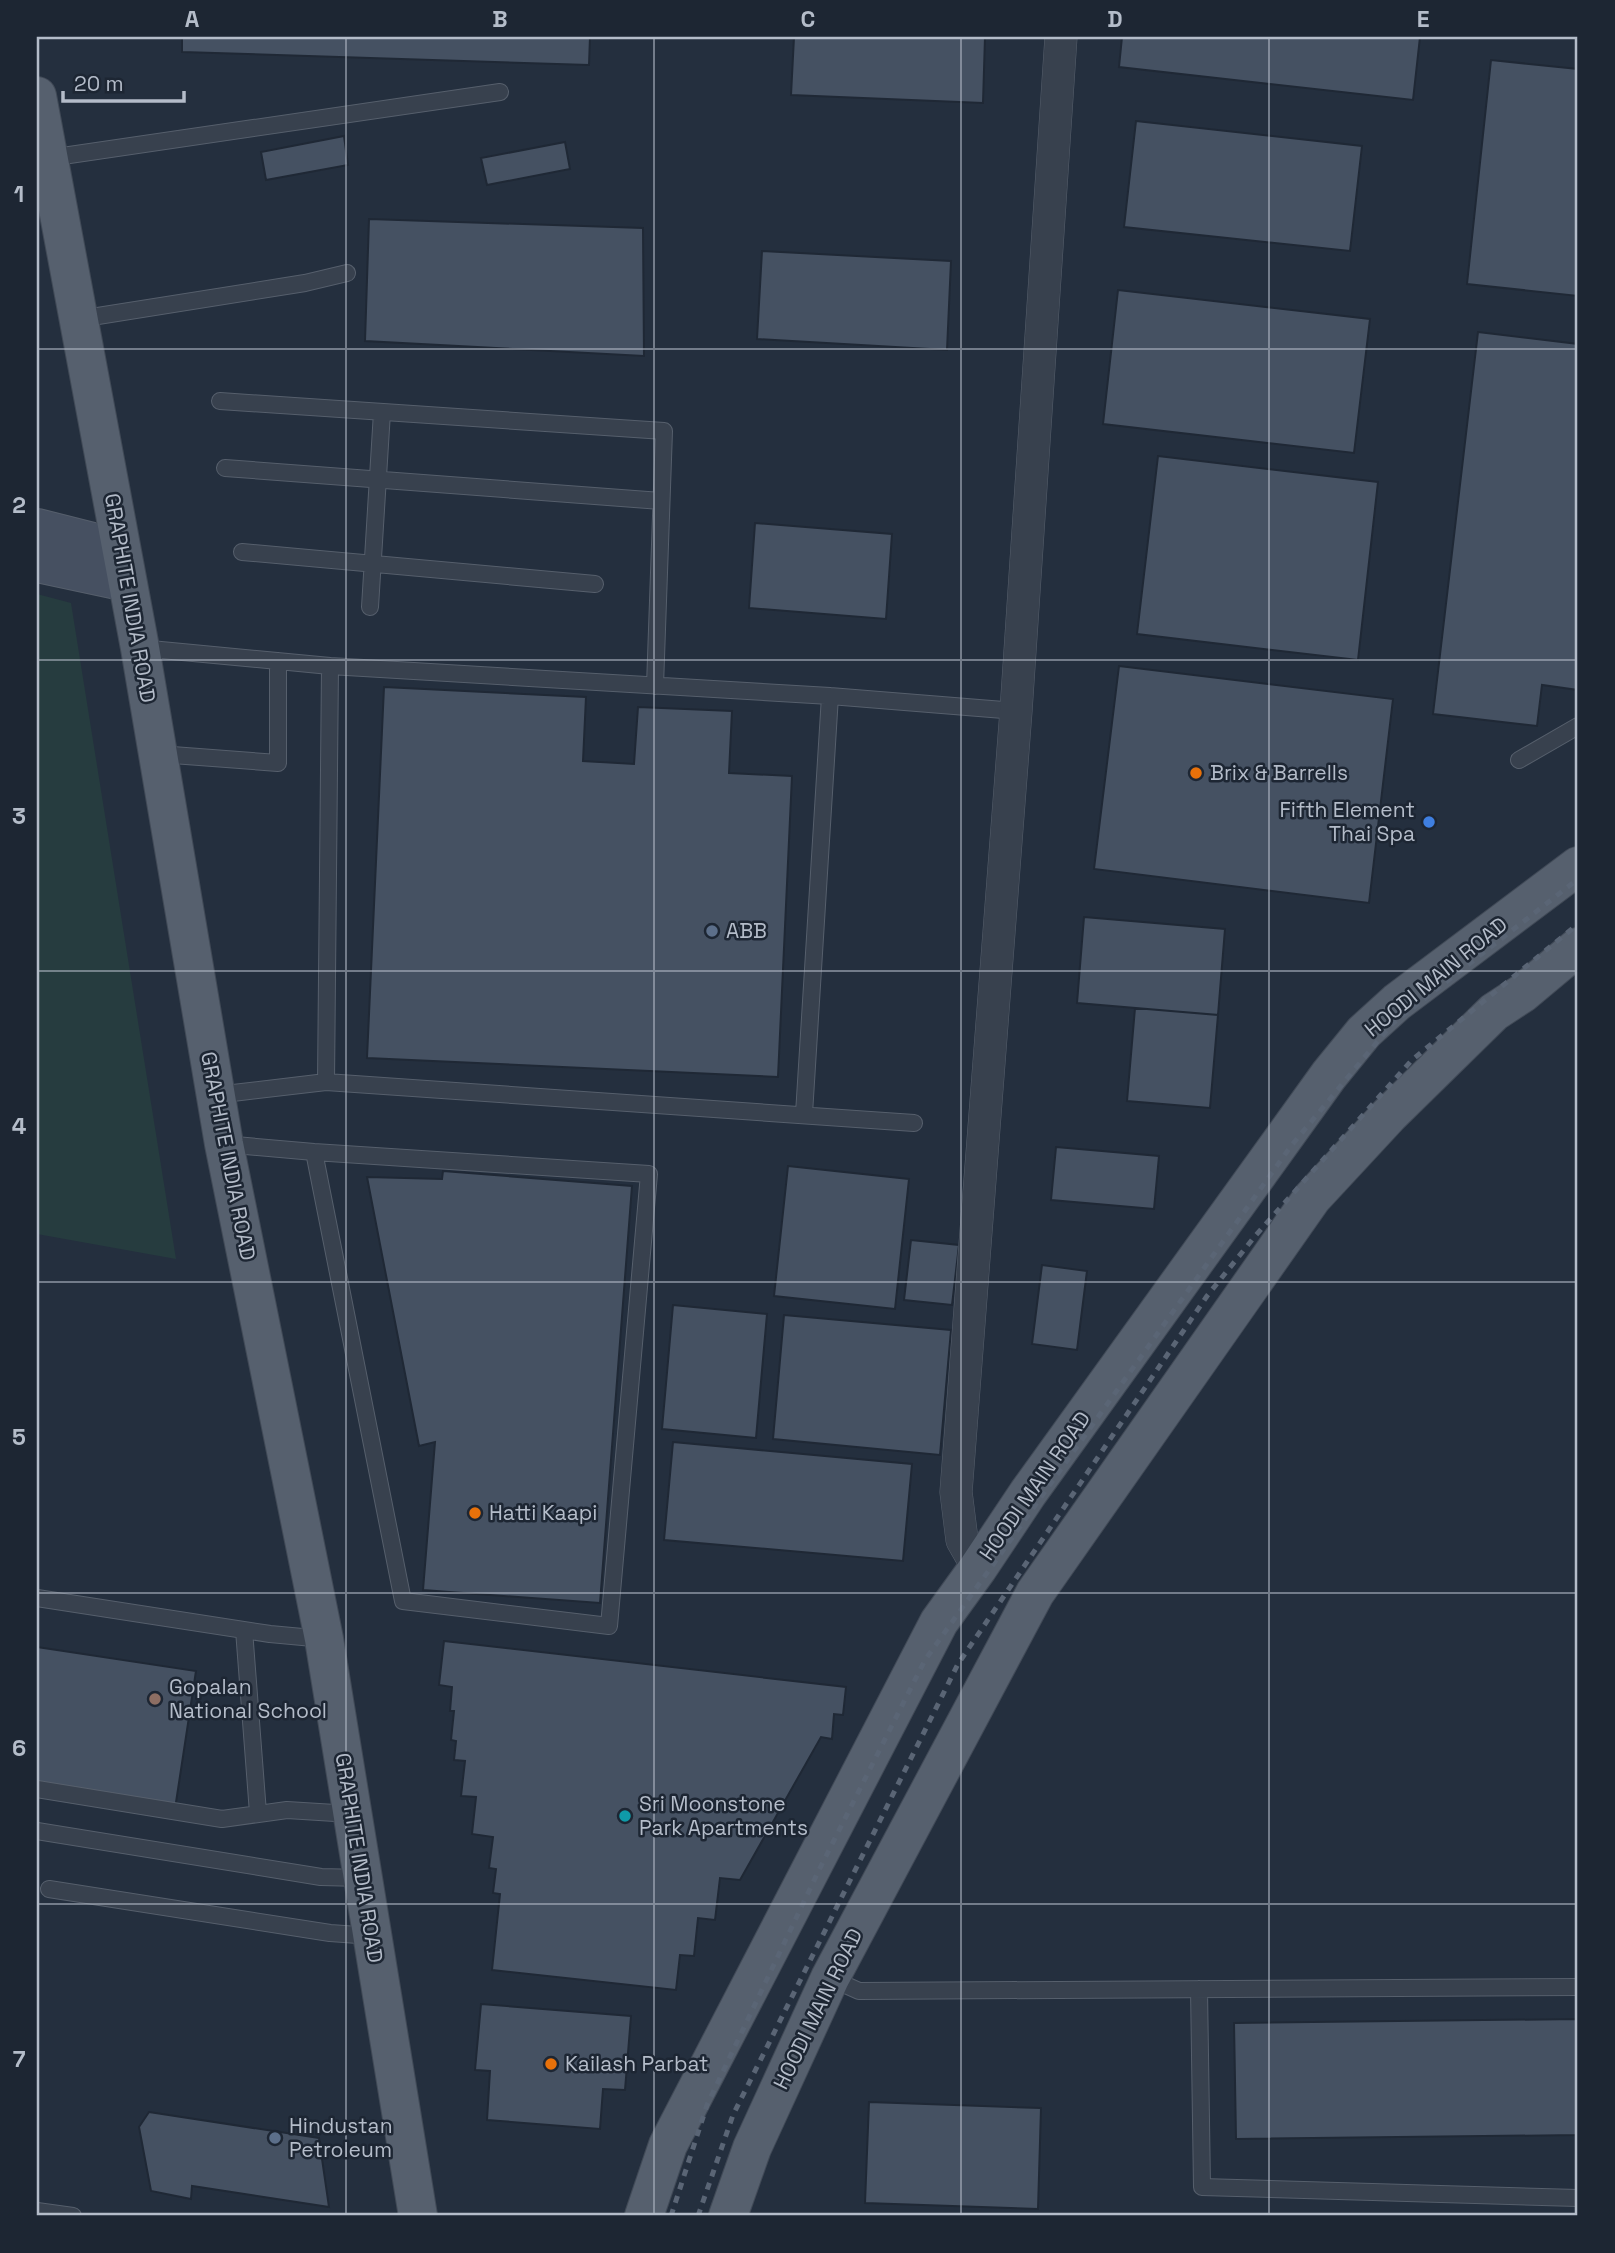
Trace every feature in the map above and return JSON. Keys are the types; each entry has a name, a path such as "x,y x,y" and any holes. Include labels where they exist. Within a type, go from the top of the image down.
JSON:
{"main road":[{"name":"GRAPHITE INDIA ROAD","path":"37,96 158,754 224,1144 324,1639 418,2216"},
{"name":"HOODI MAIN ROAD","path":"644,2216 668,2145 939,1622 1036,1481 1321,1087 1364,1032 1397,1002 1578,866"},
{"name":"HOODI MAIN ROAD","path":"728,2216 752,2148 830,1978 1035,1592 1312,1198 1389,1115 1494,1012 1523,993 1578,947"}],"street":[{"path":"978,1568 962,1540 956,1492 1016,711 1061,37"},
{"path":"37,528 123,565"},
{"path":"37,563 123,565"}],"lane":[{"path":"49,158 500,92"},
{"path":"79,319 305,283 347,273"},
{"path":"220,401 664,431 654,686"},
{"path":"370,607 382,412"},
{"path":"225,468 661,501"},
{"path":"242,552 595,584"},
{"path":"139,648 330,666 830,696 1016,711"},
{"path":"158,754 278,763 278,661"},
{"path":"326,1082 330,666"},
{"path":"804,1114 830,696"},
{"path":"1519,760 1578,726"},
{"path":"216,1095 326,1082 914,1123"},
{"path":"224,1144 649,1174 609,1626 403,1601 314,1152"},
{"path":"37,1598 244,1630 324,1639"},
{"path":"244,1630 258,1813"},
{"path":"37,1789 222,1819 287,1810 351,1814"},
{"path":"37,1831 321,1877 361,1878"},
{"path":"49,1889 330,1933 372,1936"},
{"path":"830,1978 859,1991 1578,1987"},
{"path":"1199,1989 1202,2187 1578,2198"},
{"path":"37,2211 73,2216"}],"green space":[{"path":"37,594 71,603 176,1259 37,1234"}],"building":[{"path":"182,37 590,37 589,65 182,52"},
{"path":"794,37 985,37 983,103 791,95"},
{"path":"1122,37 1420,37 1413,100 1119,67"},
{"path":"1491,60 1578,69 1578,296 1467,284"},
{"path":"1136,121 1362,146 1350,251 1124,227"},
{"path":"344,136 348,165 266,180 261,152"},
{"path":"565,142 570,169 487,185 481,158"},
{"path":"369,219 643,228 644,356 365,341"},
{"path":"762,251 951,261 947,350 757,339"},
{"path":"1118,290 1370,319 1354,453 1103,424"},
{"path":"1478,332 1578,344 1578,690 1542,685 1537,726 1433,714"},
{"path":"1158,456 1378,482 1358,660 1137,634"},
{"path":"755,523 892,534 886,619 749,608"},
{"path":"1119,666 1393,699 1369,903 1094,869"},
{"path":"384,687 586,697 583,761 634,764 638,707 732,711 729,773 792,776 778,1077 367,1058"},
{"path":"1084,917 1225,929 1218,1015 1077,1003"},
{"path":"1135,1008 1218,1015 1210,1108 1127,1101"},
{"path":"1056,1147 1159,1156 1154,1209 1051,1200"},
{"path":"788,1166 909,1179 895,1309 774,1296"},
{"path":"443,1171 632,1186 600,1603 423,1590 435,1442 419,1446 367,1177 442,1179"},
{"path":"911,1240 959,1245 952,1305 904,1300"},
{"path":"1042,1265 1087,1271 1077,1350 1032,1344"},
{"path":"673,1305 767,1314 756,1438 662,1429"},
{"path":"784,1315 951,1330 940,1455 773,1439"},
{"path":"673,1442 912,1464 903,1561 664,1540"},
{"name":"Sri Moonstone Park Apartments","path":"444,1641 846,1687 843,1715 834,1714 832,1739 821,1737 740,1880 720,1878 715,1920 698,1918 694,1956 680,1955 676,1990 492,1970 500,1894 493,1893 496,1869 489,1868 493,1837 472,1834 476,1797 461,1796 465,1761 454,1760 456,1741 451,1740 454,1711 450,1711 452,1687 439,1685"},
{"path":"37,1647 196,1671 175,1809 37,1788"},
{"path":"481,2004 631,2016 625,2090 603,2089 600,2129 487,2120 490,2071 475,2070"},
{"path":"1578,2019 1578,2135 1236,2139 1234,2023"},
{"path":"869,2102 1041,2108 1038,2209 865,2203"},
{"path":"149,2112 319,2138 329,2207 192,2186 191,2199 151,2191 139,2127"}],"railway":[{"path":"671,2216 707,2105 819,1870 925,1660 1291,1146 1392,1024 1578,879"},
{"path":"698,2216 733,2115 958,1664 1207,1296 1256,1235 1412,1060 1578,924"}],"place":[{"name":"Brix & Barrells","path":"1196,773"},
{"name":"Fifth Element Thai Spa","path":"1429,822"},
{"name":"ABB","path":"712,931"},
{"name":"Hatti Kaapi","path":"475,1513"},
{"name":"Gopalan National School","path":"155,1699"},
{"name":"Sri Moonstone Park Apartments","path":"625,1816"},
{"name":"Kailash Parbat","path":"551,2064"},
{"name":"Hindustan Petroleum","path":"275,2138"}]}
